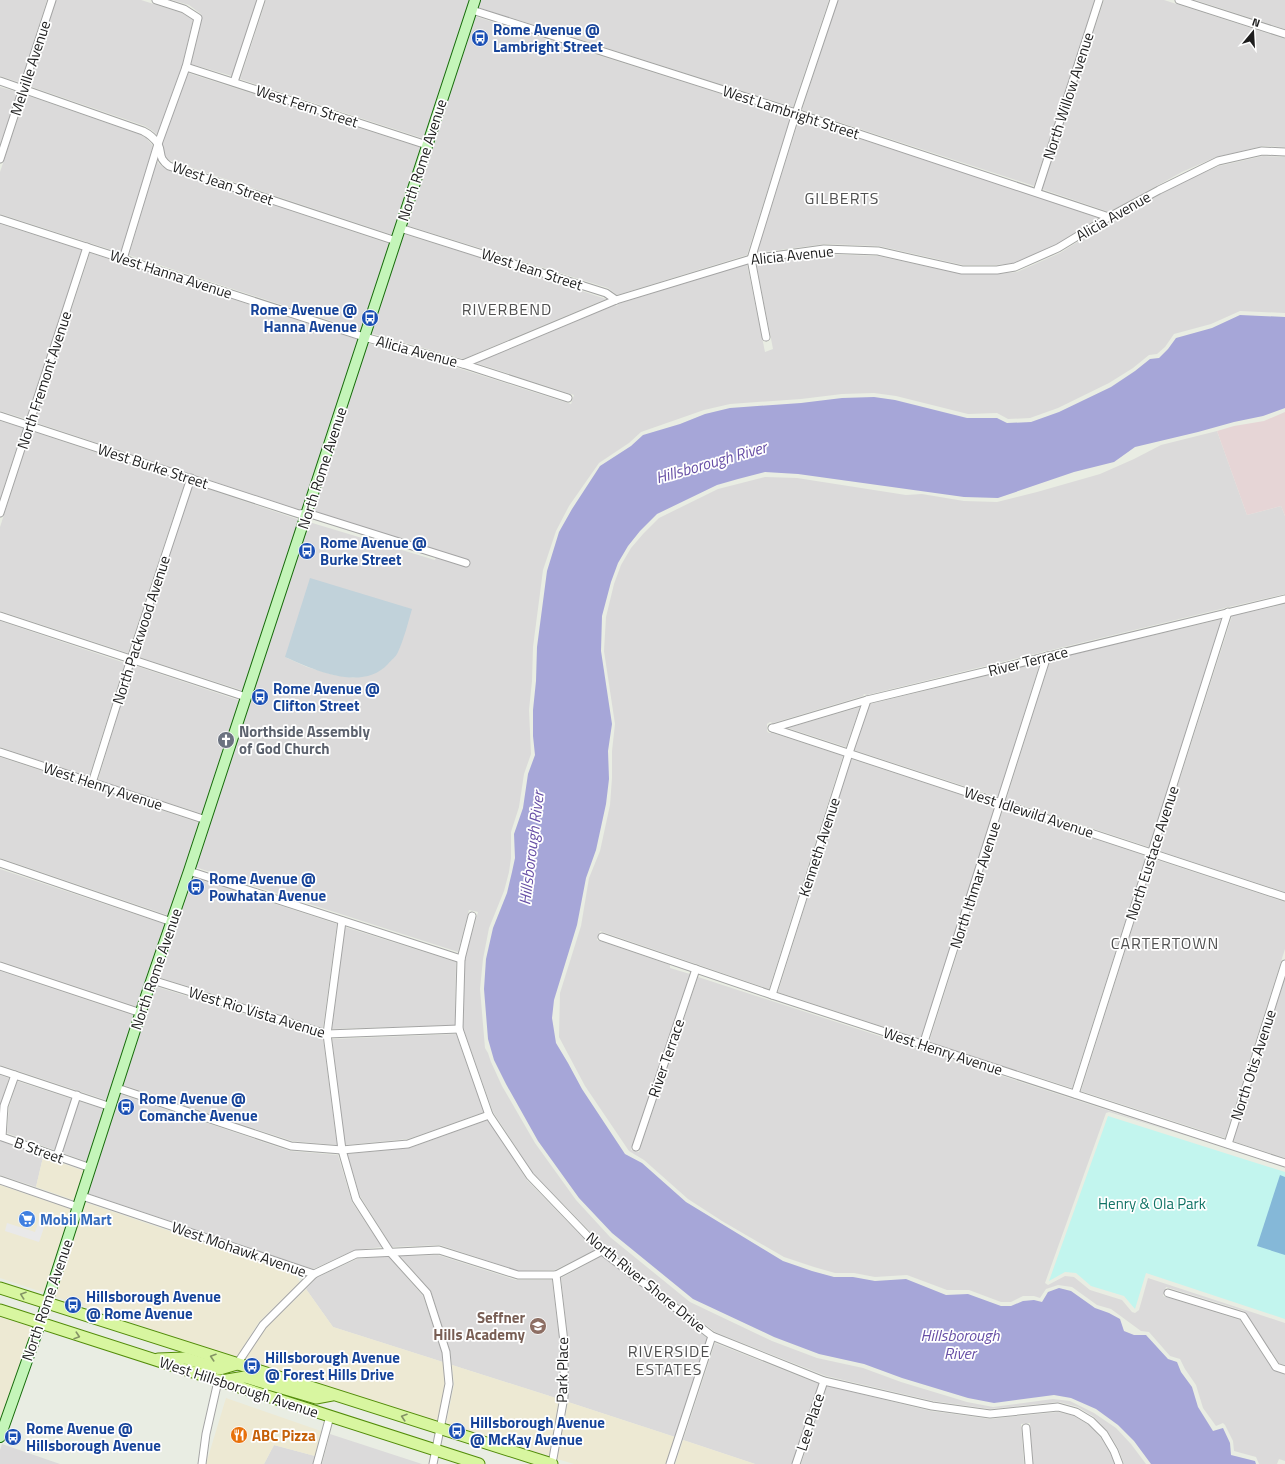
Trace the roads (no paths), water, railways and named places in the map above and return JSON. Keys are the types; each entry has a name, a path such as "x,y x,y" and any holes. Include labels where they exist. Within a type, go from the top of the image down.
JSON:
{"main road":[{"name":"West Hillsborough Avenue","path":"0,1288 552,1464"},
{"name":"West Hillsborough Avenue","path":"0,1310 479,1464"},
{"path":"150,1359 185,1358 220,1368 237,1364"},
{"path":"218,1381 245,1377 316,1398 334,1395"}],"street":[{"name":"Melville Avenue","path":"0,159 52,0"},
{"path":"123,259 158,144 186,67 198,18 184,9 156,0"},
{"path":"234,82 261,0"},
{"name":"North Rome Avenue","path":"0,1437 40,1324 475,0"},
{"path":"766,338 751,258 796,113 834,0"},
{"name":"North Willow Avenue","path":"1037,192 1099,0"},
{"path":"1179,0 1285,34"},
{"name":"West Lambright Street","path":"472,10 796,113 1109,217"},
{"name":"West Fern Street","path":"186,67 427,145"},
{"name":"West Jean Street","path":"0,82 143,131 150,135 158,144 162,160 169,166 396,241"},
{"name":"Alicia Avenue","path":"364,337 463,364 616,300 751,258 824,249 878,251 962,270 997,270 1015,267 1058,248 1109,217 1165,186 1218,161 1262,151 1285,152"},
{"name":"West Hanna Avenue","path":"0,219 364,337"},
{"name":"West Jean Street","path":"400,228 606,293 616,300"},
{"name":"North Fremont Avenue","path":"0,513 88,247"},
{"path":"463,364 568,398"},
{"name":"West Burke Street","path":"0,416 299,514 307,513 466,563"},
{"name":"North Packwood Avenue","path":"92,783 191,478"},
{"name":"River Terrace","path":"772,728 867,700 1285,599"},
{"name":"North Eustace Avenue","path":"1075,1094 1228,612"},
{"path":"0,616 246,697"},
{"name":"North Ithmar Avenue","path":"923,1045 1001,803 1046,656"},
{"name":"Kenneth Avenue","path":"772,995 867,700"},
{"name":"West Idlewild Avenue","path":"772,728 1285,897"},
{"name":"West Henry Avenue","path":"0,752 206,820"},
{"path":"0,863 172,922"},
{"path":"189,871 461,958"},
{"name":"North River Shore Drive","path":"472,916 461,958 459,1029 490,1114 530,1176 602,1251 712,1336 824,1380 932,1406 990,1414 1058,1407 1076,1412 1091,1421 1104,1434 1114,1451 1119,1464"},
{"path":"342,921 327,1034 342,1150 356,1199 390,1252 427,1293 446,1352 449,1384 433,1464"},
{"name":"West Henry Avenue","path":"602,937 923,1045 1285,1163"},
{"name":"North Otis Avenue","path":"1228,1144 1285,964"},
{"path":"0,966 141,1013"},
{"name":"River Terrace","path":"636,1147 696,969"},
{"name":"West Rio Vista Avenue","path":"152,980 327,1034 459,1029"},
{"path":"0,1070 111,1107"},
{"name":"B Street","path":"14,1075 4,1106 2,1137 91,1168"},
{"path":"117,1088 291,1146 342,1150 408,1144 490,1114"},
{"path":"57,1156 78,1096"},
{"path":"0,1180 78,1207"},
{"name":"West Mohawk Avenue","path":"82,1196 314,1274 356,1254 439,1250 518,1275 556,1275 602,1251"},
{"path":"237,1364 263,1325 314,1274"},
{"name":"Park Place","path":"552,1464 564,1397 564,1342 556,1275"},
{"path":"1168,1293 1243,1316 1276,1367 1285,1370"},
{"path":"670,1464 712,1336"},
{"name":"Lee Place","path":"796,1464 824,1380"},
{"path":"202,1464 206,1434 218,1381"},
{"path":"317,1464 330,1416"},
{"path":"1026,1428 1029,1464"}],"water":[{"name":"Hillsborough River","path":"1240,315 1285,317 1285,408 1263,416 1135,447 1114,462 1074,472 998,498 964,497 798,474 765,472 717,485 657,514 640,531 628,546 618,563 611,582 602,616 601,651 612,724 608,751 609,779 606,804 596,850 586,878 577,925 554,1000 552,1018 556,1043 582,1089 625,1154 642,1163 686,1202 783,1261 834,1277 853,1277 875,1281 906,1279 946,1295 968,1294 1001,1306 1011,1306 1023,1301 1034,1300 1042,1302 1048,1292 1059,1288 1071,1291 1095,1308 1120,1319 1124,1331 1134,1335 1146,1335 1168,1359 1177,1362 1181,1372 1192,1387 1198,1407 1213,1431 1223,1428 1230,1443 1231,1455 1255,1461 1256,1464 1151,1464 1134,1441 1118,1425 1096,1409 1071,1398 1054,1395 994,1403 968,1398 902,1378 864,1364 819,1354 774,1337 693,1299 612,1233 579,1198 538,1141 494,1060 488,1039 484,989 486,959 493,928 507,893 515,858 514,834 523,808 528,774 535,755 533,710 537,647 547,571 559,532 600,466 631,446 643,435 680,424 705,414 730,408 801,403 842,398 874,397 895,400 967,418 997,418 1007,423 1031,422 1059,412 1111,387 1150,359 1159,358 1176,338 1212,328"}],"place":[{"name":"Rome Avenue @ Lambright Street","path":"480,38"},
{"name":"Rome Avenue @ Hanna Avenue","path":"370,318"},
{"name":"Rome Avenue @ Burke Street","path":"307,551"},
{"name":"Rome Avenue @ Clifton Street","path":"260,697"},
{"name":"Northside Assembly of God Church","path":"226,740"},
{"name":"Rome Avenue @ Powhatan Avenue","path":"196,887"},
{"name":"Rome Avenue @ Comanche Avenue","path":"126,1107"},
{"name":"Mobil Mart","path":"27,1219"},
{"name":"Hillsborough Avenue @ Rome Avenue","path":"73,1305"},
{"name":"Seffner Hills Academy","path":"538,1326"},
{"name":"Hillsborough Avenue @ Forest Hills Drive","path":"252,1366"},
{"name":"Hillsborough Avenue @ McKay Avenue","path":"457,1431"},
{"name":"ABC Pizza","path":"239,1435"},
{"name":"Rome Avenue @ Hillsborough Avenue","path":"13,1437"}],"district":[{"name":"GILBERTS","path":"842,198"},
{"name":"RIVERBEND","path":"507,309"},
{"name":"CARTERTOWN","path":"1165,943"},
{"name":"RIVERSIDE ESTATES","path":"669,1360"}],"park label":[{"name":"Henry & Ola Park","path":"1152,1203"}]}
